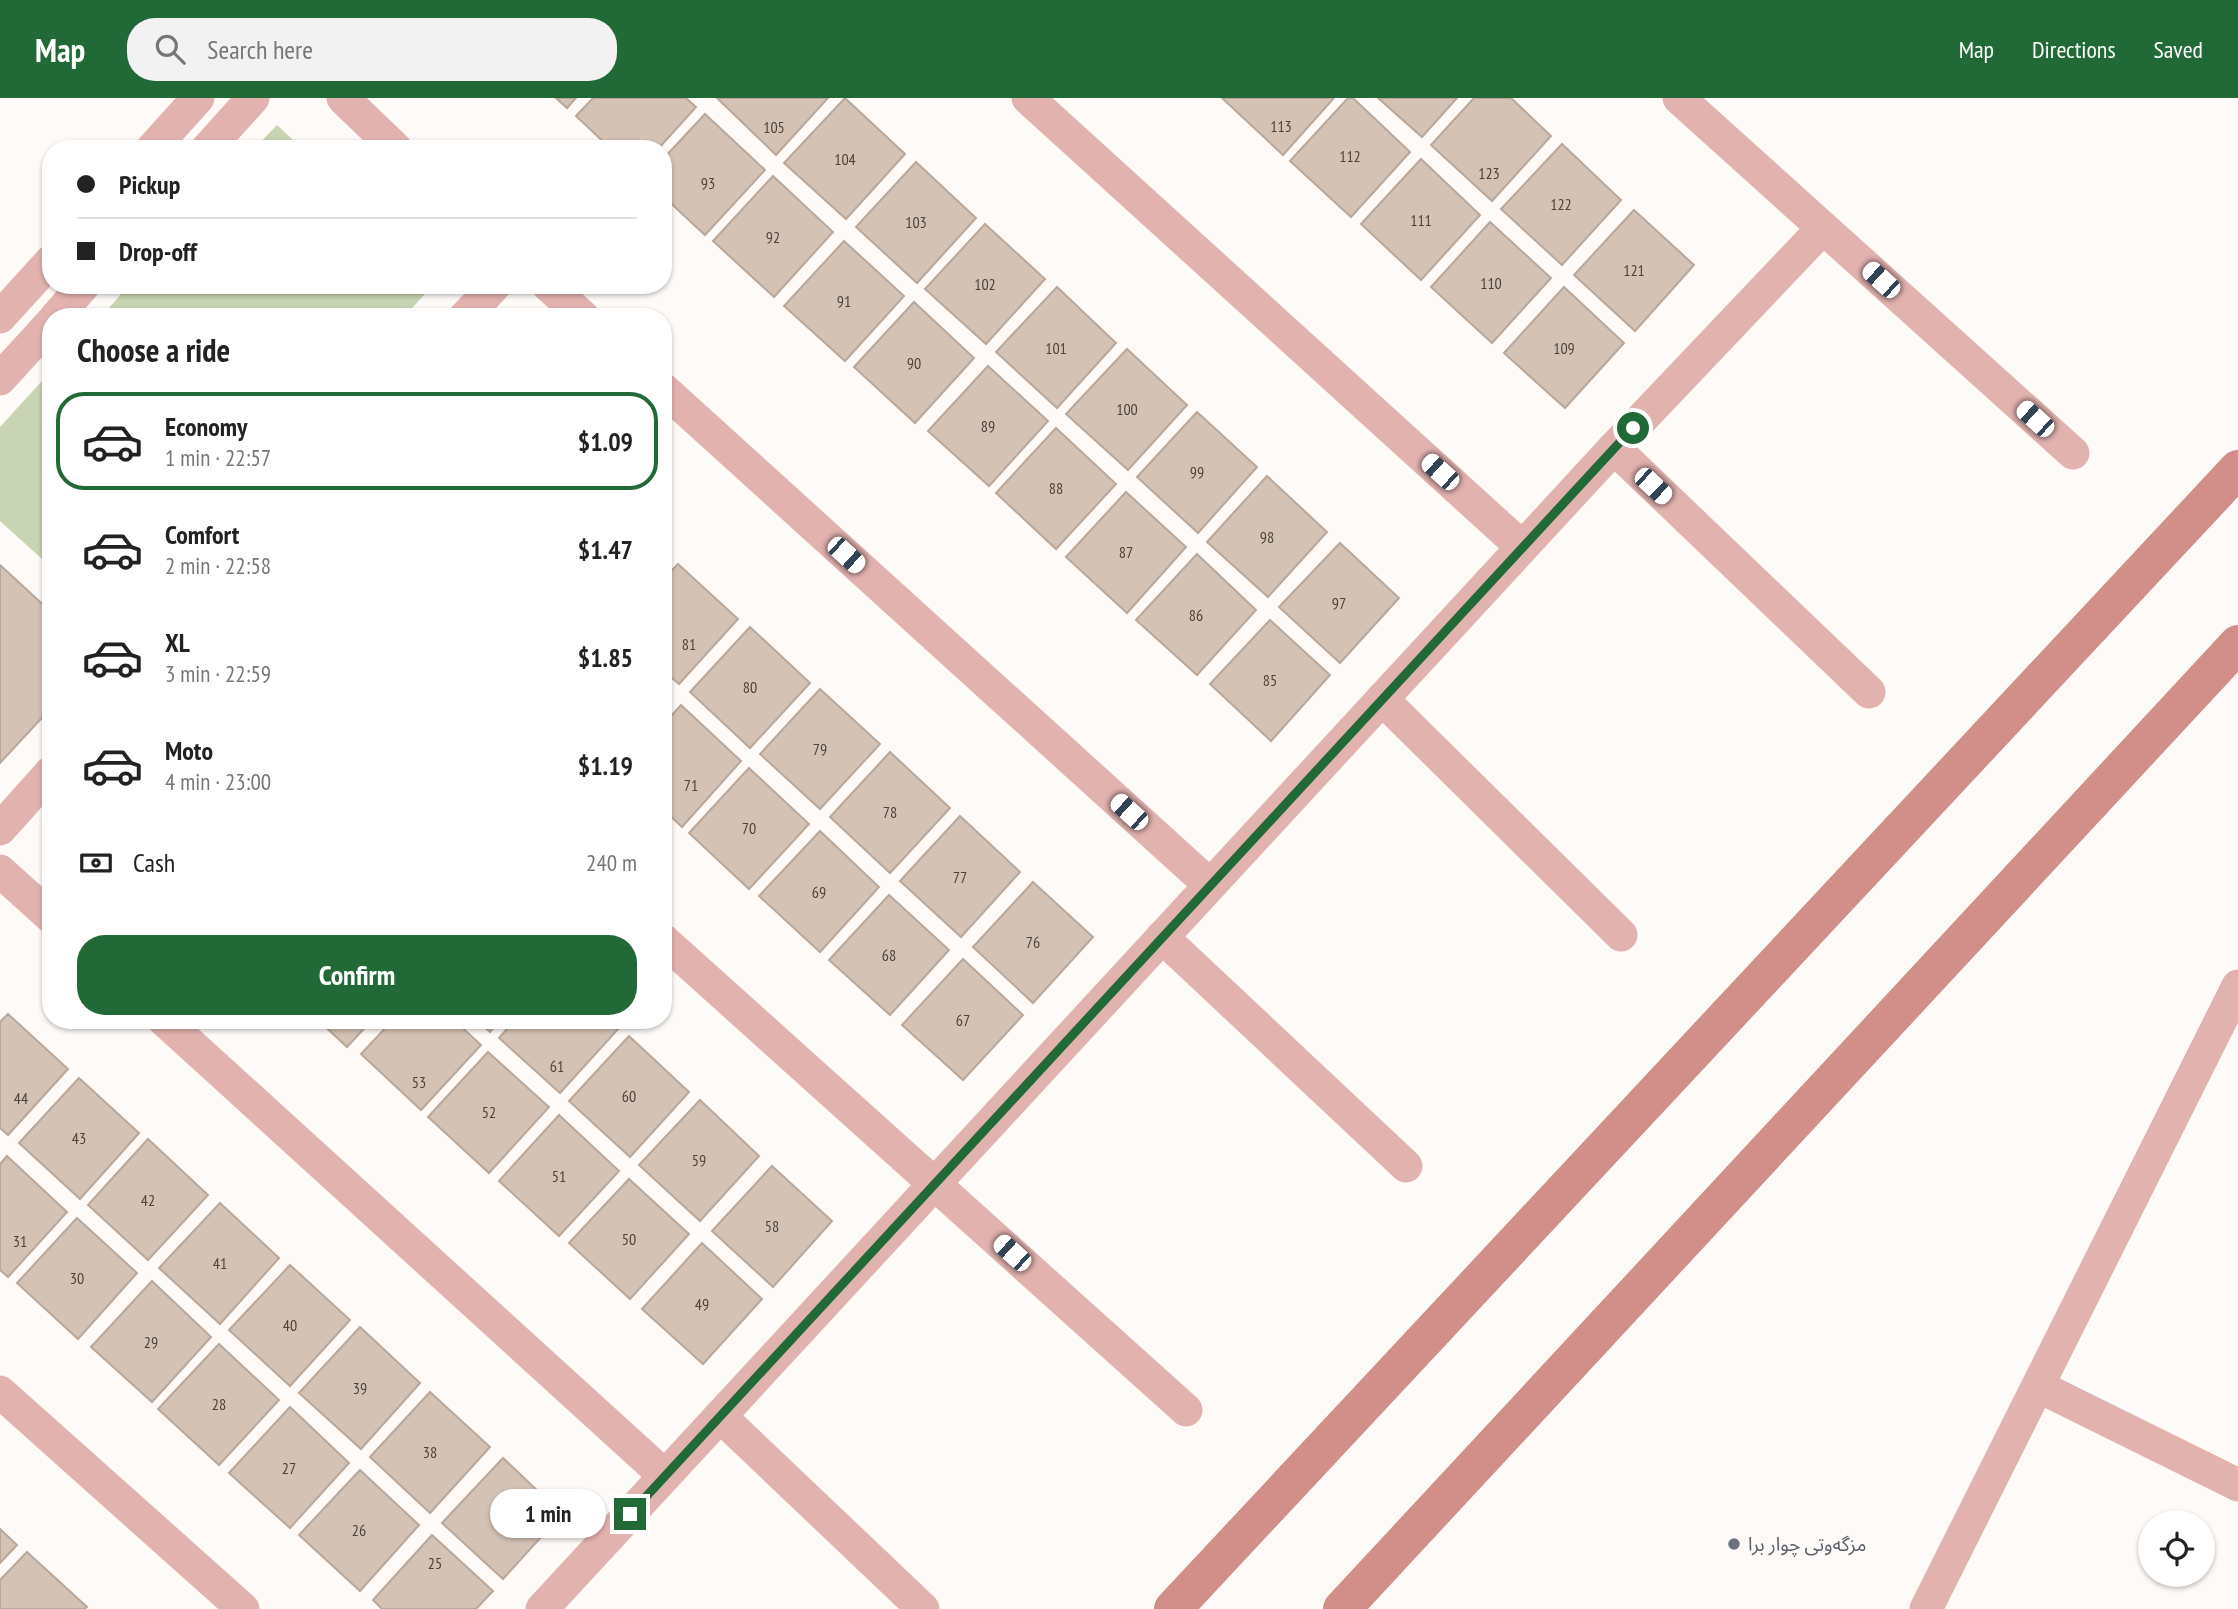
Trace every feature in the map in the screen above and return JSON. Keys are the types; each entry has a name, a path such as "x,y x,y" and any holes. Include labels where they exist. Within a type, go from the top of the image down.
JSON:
{"street":[{"path":"160,140 198,98"},
{"path":"215,140 253,98"},
{"path":"343,98 387,140"},
{"path":"1028,98 1522,547"},
{"path":"1679,98 2073,453"},
{"path":"542,1609 1522,547 1823,228"},
{"path":"0,317 42,271"},
{"path":"64,308 76,294"},
{"path":"474,308 487,294"},
{"path":"558,294 573,308"},
{"path":"0,379 42,333"},
{"path":"672,397 1210,885"},
{"path":"1614,448 1869,692"},
{"path":"1172,1609 2238,469"},
{"path":"1342,1609 2238,644"},
{"path":"1382,699 1620,935"},
{"path":"0,829 42,782"},
{"path":"0,871 42,909"},
{"path":"1163,937 1406,1166"},
{"path":"672,948 1186,1410"},
{"path":"1926,1609 2038,1386 2230,1021 2238,986"},
{"path":"174,1029 665,1476"},
{"path":"2038,1386 2238,1485"},
{"path":"0,1392 243,1609"},
{"path":"720,1416 923,1609"}],"green space":[{"path":"277,125 293,140 263,140"},
{"path":"121,294 425,294 412,308 109,308"},
{"path":"42,381 42,559 0,521 0,427"}],"building":[{"path":"556,98 576,98 567,108"},
{"path":"593,98 686,98 696,107 666,140 601,140 576,116"},
{"path":"717,98 828,98 776,155"},
{"path":"845,98 905,154 846,219 784,163"},
{"path":"1222,98 1334,98 1283,155"},
{"path":"1348,98 1353,98 1410,152 1351,217 1290,161"},
{"path":"1378,98 1457,98 1422,137"},
{"path":"1474,98 1511,98 1551,136 1492,201 1431,145"},
{"path":"705,114 765,170 705,235 672,204 672,149"},
{"path":"1562,144 1621,200 1562,265 1501,209"},
{"path":"1421,159 1480,215 1421,280 1361,224"},
{"path":"916,162 976,218 917,283 856,227"},
{"path":"773,176 833,232 774,297 713,241"},
{"path":"1634,210 1694,265 1635,331 1574,275"},
{"path":"1490,222 1551,278 1492,343 1431,287"},
{"path":"985,224 1045,279 986,344 925,289"},
{"path":"844,241 904,296 845,361 784,306"},
{"path":"1057,287 1116,343 1057,408 996,352"},
{"path":"1564,287 1624,343 1565,408 1504,353"},
{"path":"914,302 974,358 915,423 854,367"},
{"path":"1127,349 1187,405 1128,470 1066,414"},
{"path":"988,366 1048,421 989,486 928,431"},
{"path":"1197,412 1257,467 1198,533 1137,477"},
{"path":"1056,428 1116,484 1056,549 996,493"},
{"path":"1267,476 1327,532 1268,597 1207,542"},
{"path":"1126,492 1186,547 1127,613 1066,557"},
{"path":"1340,543 1399,598 1340,663 1279,607"},
{"path":"1197,554 1256,610 1197,675 1136,620"},
{"path":"678,564 738,619 679,684 672,678 672,570"},
{"path":"0,565 42,604 42,718 0,763"},
{"path":"1270,620 1330,675 1271,741 1210,684"},
{"path":"750,627 810,683 750,748 690,692"},
{"path":"820,689 880,744 820,809 760,754"},
{"path":"681,705 741,761 682,827 672,818 672,715"},
{"path":"890,752 950,808 890,873 830,817"},
{"path":"749,768 809,824 749,889 689,833"},
{"path":"960,816 1020,872 961,937 900,881"},
{"path":"820,831 879,887 820,952 759,896"},
{"path":"1033,882 1093,937 1033,1003 973,947"},
{"path":"889,895 949,950 890,1015 829,960"},
{"path":"963,959 1023,1015 963,1080 902,1025"},
{"path":"8,1014 68,1069 8,1135 0,1128 0,1022"},
{"path":"328,1029 364,1029 347,1047"},
{"path":"385,1029 464,1029 481,1045 421,1110 361,1054"},
{"path":"507,1029 618,1029 560,1093 499,1038"},
{"path":"629,1036 689,1092 630,1157 569,1101"},
{"path":"488,1052 549,1107 489,1173 428,1117"},
{"path":"79,1078 139,1133 80,1199 19,1143"},
{"path":"700,1100 759,1156 700,1221 639,1165"},
{"path":"559,1115 619,1171 559,1236 499,1181"},
{"path":"148,1139 208,1195 148,1260 88,1205"},
{"path":"7,1156 67,1212 8,1277 0,1270 0,1164"},
{"path":"772,1166 832,1221 773,1287 712,1231"},
{"path":"629,1179 689,1234 630,1299 569,1243"},
{"path":"220,1203 279,1258 220,1324 159,1268"},
{"path":"77,1218 137,1273 78,1339 17,1283"},
{"path":"702,1243 762,1299 703,1364 642,1309"},
{"path":"290,1265 350,1320 290,1386 229,1330"},
{"path":"152,1281 211,1337 152,1402 91,1347"},
{"path":"360,1327 420,1383 361,1449 299,1393"},
{"path":"219,1344 279,1400 219,1465 158,1409"},
{"path":"430,1392 490,1447 430,1513 370,1457"},
{"path":"290,1407 349,1463 290,1528 229,1473"},
{"path":"503,1458 562,1514 503,1579 442,1523"},
{"path":"360,1470 419,1525 360,1591 299,1535"},
{"path":"0,1529 17,1545 0,1563"},
{"path":"432,1535 493,1591 476,1609 382,1609 373,1600"},
{"path":"27,1552 87,1607 0,1609 0,1580"}],"place":[{"name":"مزگەوتی چوار برا","path":"1734,1544"}],"route":[{"path":"630,1514 1633,428"}]}
